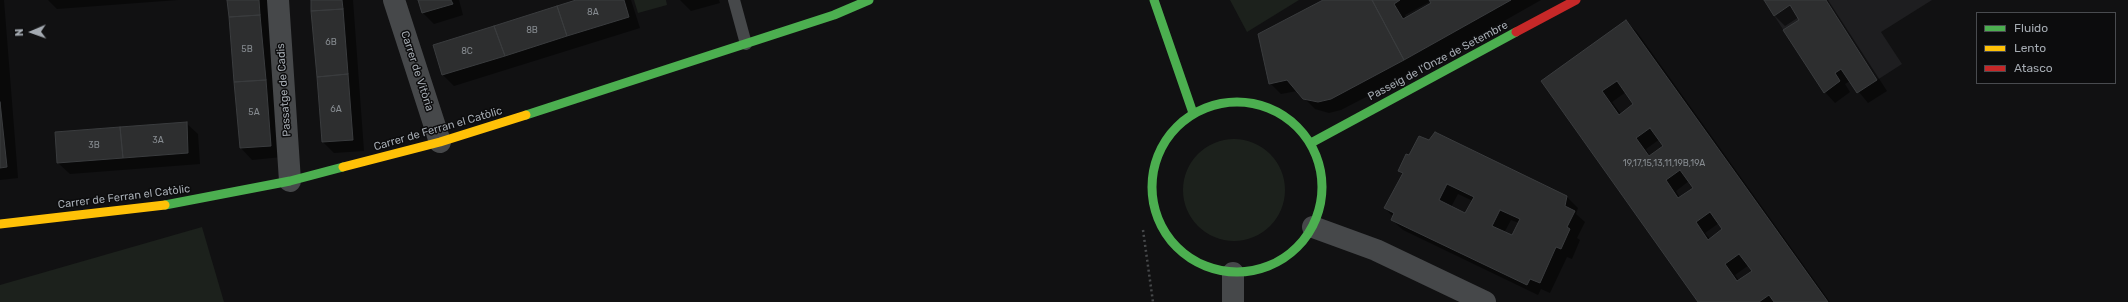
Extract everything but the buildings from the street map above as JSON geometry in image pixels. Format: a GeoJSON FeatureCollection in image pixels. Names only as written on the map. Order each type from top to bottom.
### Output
{"type":"FeatureCollection","features":[{"type":"Feature","properties":{"kind":"street","name":"Passatge de Cadis"},"geometry":{"type":"LineString","coordinates":[[278,0],[290,181]]}},
{"type":"Feature","properties":{"kind":"street","name":"Carrer de Vitòria"},"geometry":{"type":"LineString","coordinates":[[394,0],[440,142]]}},
{"type":"Feature","properties":{"kind":"street","name":"Carrer de Ferran el Catòlic"},"geometry":{"type":"LineString","coordinates":[[0,224],[176,204],[290,181],[440,142],[746,44],[834,14],[869,0]]}},
{"type":"Feature","properties":{"kind":"street"},"geometry":{"type":"LineString","coordinates":[[1154,0],[1193,113]]}},
{"type":"Feature","properties":{"kind":"street","name":"Passeig de l'Onze de Setembre"},"geometry":{"type":"LineString","coordinates":[[1311,143],[1576,0]]}},
{"type":"Feature","properties":{"kind":"street"},"geometry":{"type":"LineString","coordinates":[[1236,100],[1258,103],[1279,112],[1297,125],[1311,143],[1322,170],[1322,200],[1313,227],[1298,247],[1279,262],[1256,270],[1233,273],[1206,267],[1183,253],[1165,233],[1154,207],[1152,180],[1158,154],[1172,130],[1193,113],[1213,104],[1236,100]]}},
{"type":"Feature","properties":{"kind":"street"},"geometry":{"type":"LineString","coordinates":[[1313,227],[1376,250],[1485,302]]}},
{"type":"Feature","properties":{"kind":"street"},"geometry":{"type":"LineString","coordinates":[[1233,273],[1233,302]]}},
{"type":"Feature","properties":{"kind":"lane"},"geometry":{"type":"LineString","coordinates":[[734,0],[746,44]]}},
{"type":"Feature","properties":{"kind":"path"},"geometry":{"type":"LineString","coordinates":[[1143,230],[1153,302]]}},
{"type":"Feature","properties":{"kind":"shaded area"},"geometry":{"type":"Polygon","coordinates":[[[634,0],[666,0],[667,5],[638,13],[634,0]]]}},
{"type":"Feature","properties":{"kind":"shaded area"},"geometry":{"type":"Polygon","coordinates":[[[1230,0],[1299,0],[1247,32],[1230,0]]]}},
{"type":"Feature","properties":{"kind":"shaded area"},"geometry":{"type":"Polygon","coordinates":[[[1764,0],[1932,0],[1881,32],[1902,64],[1857,93],[1841,69],[1835,74],[1840,81],[1824,93],[1764,0]]]}},
{"type":"Feature","properties":{"kind":"shaded area"},"geometry":{"type":"Polygon","coordinates":[[[1234,139],[1253,143],[1270,154],[1281,171],[1285,190],[1281,209],[1270,226],[1253,237],[1234,241],[1215,237],[1198,226],[1187,209],[1183,190],[1187,171],[1198,154],[1215,143],[1234,139]]]}},
{"type":"Feature","properties":{"kind":"shaded area"},"geometry":{"type":"Polygon","coordinates":[[[202,227],[224,302],[0,302],[0,285],[202,227]]]}},
{"type":"Feature","properties":{"kind":"traffic: fast"},"geometry":{"type":"LineString","coordinates":[[526,115],[834,15],[869,0]]}},
{"type":"Feature","properties":{"kind":"traffic: fast"},"geometry":{"type":"LineString","coordinates":[[1154,0],[1193,113]]}},
{"type":"Feature","properties":{"kind":"traffic: fast"},"geometry":{"type":"LineString","coordinates":[[1311,143],[1516,32]]}},
{"type":"Feature","properties":{"kind":"traffic: fast"},"geometry":{"type":"LineString","coordinates":[[1229,102],[1245,102],[1270,108],[1291,121],[1303,133],[1316,154],[1319,162],[1322,187],[1321,204],[1316,220],[1303,241],[1291,253],[1270,266],[1262,269],[1245,272],[1229,272],[1204,266],[1183,253],[1171,241],[1158,220],[1155,212],[1152,195],[1152,179],[1158,154],[1171,133],[1183,121],[1204,108],[1212,105],[1229,102]]}},
{"type":"Feature","properties":{"kind":"traffic: fast"},"geometry":{"type":"LineString","coordinates":[[165,205],[290,181],[343,167]]}},
{"type":"Feature","properties":{"kind":"traffic: slow"},"geometry":{"type":"LineString","coordinates":[[343,167],[440,142],[526,115]]}},
{"type":"Feature","properties":{"kind":"traffic: slow"},"geometry":{"type":"LineString","coordinates":[[0,224],[165,205]]}},
{"type":"Feature","properties":{"kind":"traffic: jam"},"geometry":{"type":"LineString","coordinates":[[1516,32],[1576,0]]}}]}
